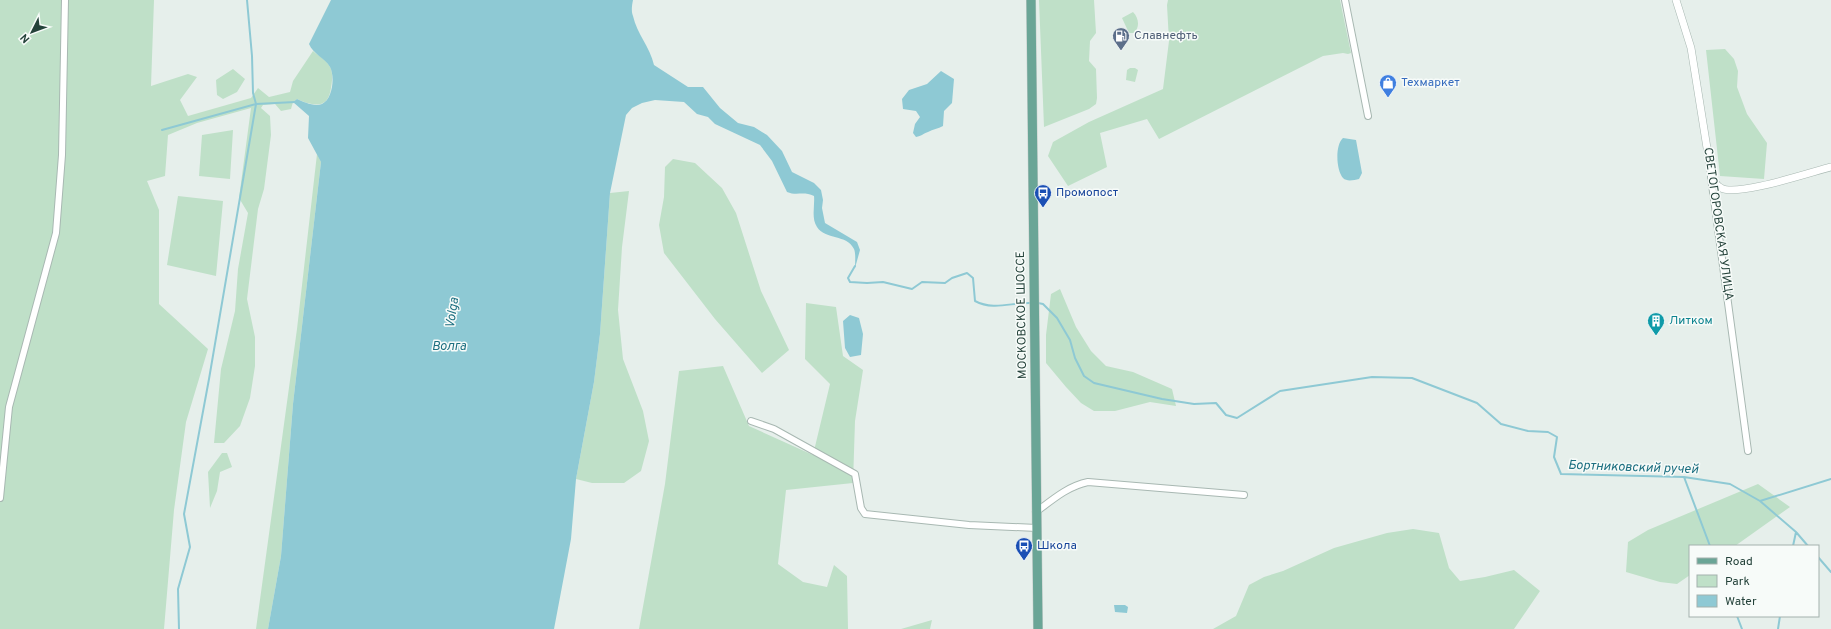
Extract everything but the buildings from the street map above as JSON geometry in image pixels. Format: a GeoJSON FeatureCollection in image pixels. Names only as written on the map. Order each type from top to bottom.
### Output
{"type":"FeatureCollection","features":[{"type":"Feature","properties":{"kind":"main road","name":"МОСКОВСКОЕ ШОССЕ"},"geometry":{"type":"LineString","coordinates":[[1031,0],[1038,629]]}},
{"type":"Feature","properties":{"kind":"street"},"geometry":{"type":"LineString","coordinates":[[0,498],[9,408],[56,233],[62,155],[66,0]]}},
{"type":"Feature","properties":{"kind":"street"},"geometry":{"type":"LineString","coordinates":[[1345,0],[1368,116]]}},
{"type":"Feature","properties":{"kind":"street","name":"СВЕТОГОРОВСКАЯ УЛИЦА"},"geometry":{"type":"LineString","coordinates":[[1676,0],[1691,48],[1711,173],[1748,451]]}},
{"type":"Feature","properties":{"kind":"street"},"geometry":{"type":"LineString","coordinates":[[1711,173],[1721,188],[1729,190],[1770,184],[1831,167]]}},
{"type":"Feature","properties":{"kind":"street"},"geometry":{"type":"LineString","coordinates":[[751,421],[774,429],[855,474],[861,508],[865,514],[969,525],[1036,528]]}},
{"type":"Feature","properties":{"kind":"street"},"geometry":{"type":"LineString","coordinates":[[1036,512],[1071,488],[1088,482],[1244,495]]}},
{"type":"Feature","properties":{"kind":"green space"},"geometry":{"type":"Polygon","coordinates":[[[0,0],[154,0],[151,86],[188,74],[197,77],[180,100],[188,116],[251,98],[258,88],[269,97],[290,92],[293,81],[313,51],[326,61],[332,71],[331,88],[327,100],[323,103],[314,104],[297,99],[293,102],[291,109],[281,111],[275,104],[263,105],[261,108],[270,116],[271,135],[264,189],[258,209],[247,299],[255,337],[255,366],[250,398],[240,426],[224,443],[214,443],[221,369],[235,311],[238,269],[248,213],[239,198],[251,108],[197,123],[168,135],[165,176],[147,181],[159,210],[159,304],[208,349],[186,422],[174,510],[164,629],[0,629],[0,0]]]}},
{"type":"Feature","properties":{"kind":"green space"},"geometry":{"type":"Polygon","coordinates":[[[1039,0],[1094,0],[1096,33],[1090,41],[1089,61],[1096,69],[1096,104],[1089,109],[1044,127],[1039,0]]]}},
{"type":"Feature","properties":{"kind":"green space"},"geometry":{"type":"Polygon","coordinates":[[[1168,0],[1340,0],[1351,53],[1323,56],[1159,139],[1147,119],[1100,133],[1107,167],[1068,186],[1048,156],[1053,142],[1089,122],[1163,89],[1169,41],[1168,0]]]}},
{"type":"Feature","properties":{"kind":"green space"},"geometry":{"type":"Polygon","coordinates":[[[1133,12],[1137,17],[1138,25],[1134,33],[1129,33],[1122,18],[1133,12]]]}},
{"type":"Feature","properties":{"kind":"green space"},"geometry":{"type":"Polygon","coordinates":[[[1725,49],[1734,59],[1738,71],[1737,87],[1747,114],[1767,143],[1764,179],[1720,176],[1706,50],[1725,49]]]}},
{"type":"Feature","properties":{"kind":"green space"},"geometry":{"type":"Polygon","coordinates":[[[1130,68],[1135,68],[1138,70],[1135,82],[1126,80],[1127,70],[1130,68]]]}},
{"type":"Feature","properties":{"kind":"green space"},"geometry":{"type":"Polygon","coordinates":[[[233,69],[245,79],[237,92],[223,99],[217,95],[216,80],[233,69]]]}},
{"type":"Feature","properties":{"kind":"green space"},"geometry":{"type":"Polygon","coordinates":[[[233,130],[230,179],[199,176],[202,135],[233,130]]]}},
{"type":"Feature","properties":{"kind":"green space"},"geometry":{"type":"Polygon","coordinates":[[[317,154],[321,162],[293,404],[281,556],[268,629],[256,629],[297,329],[317,154]]]}},
{"type":"Feature","properties":{"kind":"green space"},"geometry":{"type":"Polygon","coordinates":[[[673,159],[695,163],[722,188],[736,213],[761,291],[789,350],[762,373],[715,319],[664,253],[659,225],[664,197],[665,167],[673,159]]]}},
{"type":"Feature","properties":{"kind":"green space"},"geometry":{"type":"Polygon","coordinates":[[[629,191],[622,247],[618,310],[623,359],[643,411],[649,441],[641,471],[624,483],[592,483],[576,479],[594,382],[600,334],[610,193],[629,191]]]}},
{"type":"Feature","properties":{"kind":"green space"},"geometry":{"type":"Polygon","coordinates":[[[178,196],[223,201],[216,276],[167,265],[178,196]]]}},
{"type":"Feature","properties":{"kind":"green space"},"geometry":{"type":"Polygon","coordinates":[[[1060,289],[1076,327],[1091,351],[1106,366],[1133,372],[1172,389],[1176,406],[1150,402],[1115,411],[1094,411],[1081,403],[1046,363],[1046,335],[1051,294],[1060,289]]]}},
{"type":"Feature","properties":{"kind":"green space"},"geometry":{"type":"Polygon","coordinates":[[[806,303],[836,307],[843,356],[863,370],[855,421],[853,483],[786,490],[778,564],[803,582],[827,587],[834,565],[847,576],[848,629],[639,629],[665,484],[679,371],[723,366],[749,426],[813,455],[830,384],[805,359],[806,303]]]}},
{"type":"Feature","properties":{"kind":"green space"},"geometry":{"type":"Polygon","coordinates":[[[222,453],[227,453],[232,467],[220,472],[217,491],[210,508],[208,472],[222,453]]]}},
{"type":"Feature","properties":{"kind":"green space"},"geometry":{"type":"Polygon","coordinates":[[[1758,484],[1790,507],[1736,545],[1689,545],[1689,576],[1677,584],[1660,582],[1626,572],[1628,542],[1648,530],[1758,484]]]}},
{"type":"Feature","properties":{"kind":"green space"},"geometry":{"type":"Polygon","coordinates":[[[1413,529],[1439,533],[1449,568],[1460,581],[1514,570],[1540,591],[1514,629],[1213,629],[1236,616],[1249,585],[1264,577],[1283,571],[1334,548],[1387,533],[1413,529]]]}},
{"type":"Feature","properties":{"kind":"green space"},"geometry":{"type":"Polygon","coordinates":[[[932,620],[930,629],[901,629],[932,620]]]}},
{"type":"Feature","properties":{"kind":"water","name":"Волга"},"geometry":{"type":"Polygon","coordinates":[[[331,0],[633,0],[632,12],[635,23],[650,52],[654,65],[688,87],[703,87],[720,108],[738,123],[754,127],[767,135],[782,151],[792,172],[814,183],[821,190],[825,223],[857,242],[860,250],[855,268],[855,251],[851,244],[825,234],[817,227],[814,220],[814,196],[787,192],[772,161],[760,145],[715,124],[708,117],[697,114],[684,102],[655,100],[642,103],[632,108],[626,115],[610,193],[600,334],[594,382],[576,479],[571,539],[554,629],[268,629],[281,556],[293,404],[321,162],[308,138],[309,116],[293,102],[297,99],[312,105],[319,105],[326,101],[331,92],[333,81],[332,71],[325,61],[313,51],[309,44],[331,0]]]}},
{"type":"Feature","properties":{"kind":"water"},"geometry":{"type":"Polygon","coordinates":[[[941,71],[954,79],[952,103],[944,111],[943,126],[916,137],[913,133],[915,124],[920,117],[916,111],[903,109],[902,99],[909,90],[927,84],[941,71]]]}},
{"type":"Feature","properties":{"kind":"water"},"geometry":{"type":"Polygon","coordinates":[[[1343,138],[1356,140],[1362,173],[1359,179],[1346,180],[1343,178],[1339,169],[1337,158],[1340,141],[1343,138]]]}},
{"type":"Feature","properties":{"kind":"water"},"geometry":{"type":"Polygon","coordinates":[[[850,315],[859,318],[863,334],[861,355],[850,357],[845,348],[843,321],[850,315]]]}},
{"type":"Feature","properties":{"kind":"water"},"geometry":{"type":"Polygon","coordinates":[[[1114,605],[1125,605],[1128,607],[1127,613],[1115,612],[1114,605]]]}},
{"type":"Feature","properties":{"kind":"waterway"},"geometry":{"type":"LineString","coordinates":[[179,629],[178,589],[190,547],[184,514],[209,379],[256,104],[253,93],[252,56],[247,0]]}},
{"type":"Feature","properties":{"kind":"waterway"},"geometry":{"type":"LineString","coordinates":[[162,130],[256,104],[295,102]]}},
{"type":"Feature","properties":{"kind":"waterway","name":"Бортниковский ручей"},"geometry":{"type":"LineString","coordinates":[[855,266],[848,278],[850,282],[883,282],[912,289],[922,282],[945,283],[952,278],[967,273],[973,278],[975,301],[982,304],[996,306],[1032,303]]}},
{"type":"Feature","properties":{"kind":"waterway","name":"Бортниковский ручей"},"geometry":{"type":"LineString","coordinates":[[1038,303],[1043,304],[1057,318],[1070,340],[1075,358],[1084,376],[1094,383],[1162,399],[1194,404],[1216,403],[1226,415],[1237,418],[1280,391],[1372,377],[1412,378],[1477,403],[1501,424],[1528,431],[1548,432],[1557,437],[1554,457],[1561,474],[1684,477],[1730,484],[1760,501],[1796,532],[1807,545]]}},
{"type":"Feature","properties":{"kind":"waterway"},"geometry":{"type":"LineString","coordinates":[[1684,477],[1710,545]]}},
{"type":"Feature","properties":{"kind":"waterway"},"geometry":{"type":"LineString","coordinates":[[1760,501],[1831,479]]}},
{"type":"Feature","properties":{"kind":"waterway"},"geometry":{"type":"LineString","coordinates":[[1793,545],[1796,532]]}},
{"type":"Feature","properties":{"kind":"waterway","name":"Бортниковский ручей"},"geometry":{"type":"LineString","coordinates":[[1819,558],[1831,572]]}},
{"type":"Feature","properties":{"kind":"waterway"},"geometry":{"type":"LineString","coordinates":[[1737,617],[1742,629]]}},
{"type":"Feature","properties":{"kind":"waterway"},"geometry":{"type":"LineString","coordinates":[[1778,629],[1780,617]]}},
{"type":"Feature","properties":{"kind":"place","name":"Славнефть"},"geometry":{"type":"Point","coordinates":[1121,51]}},
{"type":"Feature","properties":{"kind":"place","name":"Техмаркет"},"geometry":{"type":"Point","coordinates":[1388,98]}},
{"type":"Feature","properties":{"kind":"place","name":"Промопост"},"geometry":{"type":"Point","coordinates":[1043,208]}},
{"type":"Feature","properties":{"kind":"place","name":"Литком"},"geometry":{"type":"Point","coordinates":[1656,336]}},
{"type":"Feature","properties":{"kind":"place","name":"Школа"},"geometry":{"type":"Point","coordinates":[1024,561]}},
{"type":"Feature","properties":{"kind":"water label","name":"Volga"},"geometry":{"type":"Point","coordinates":[453,313]}}]}
